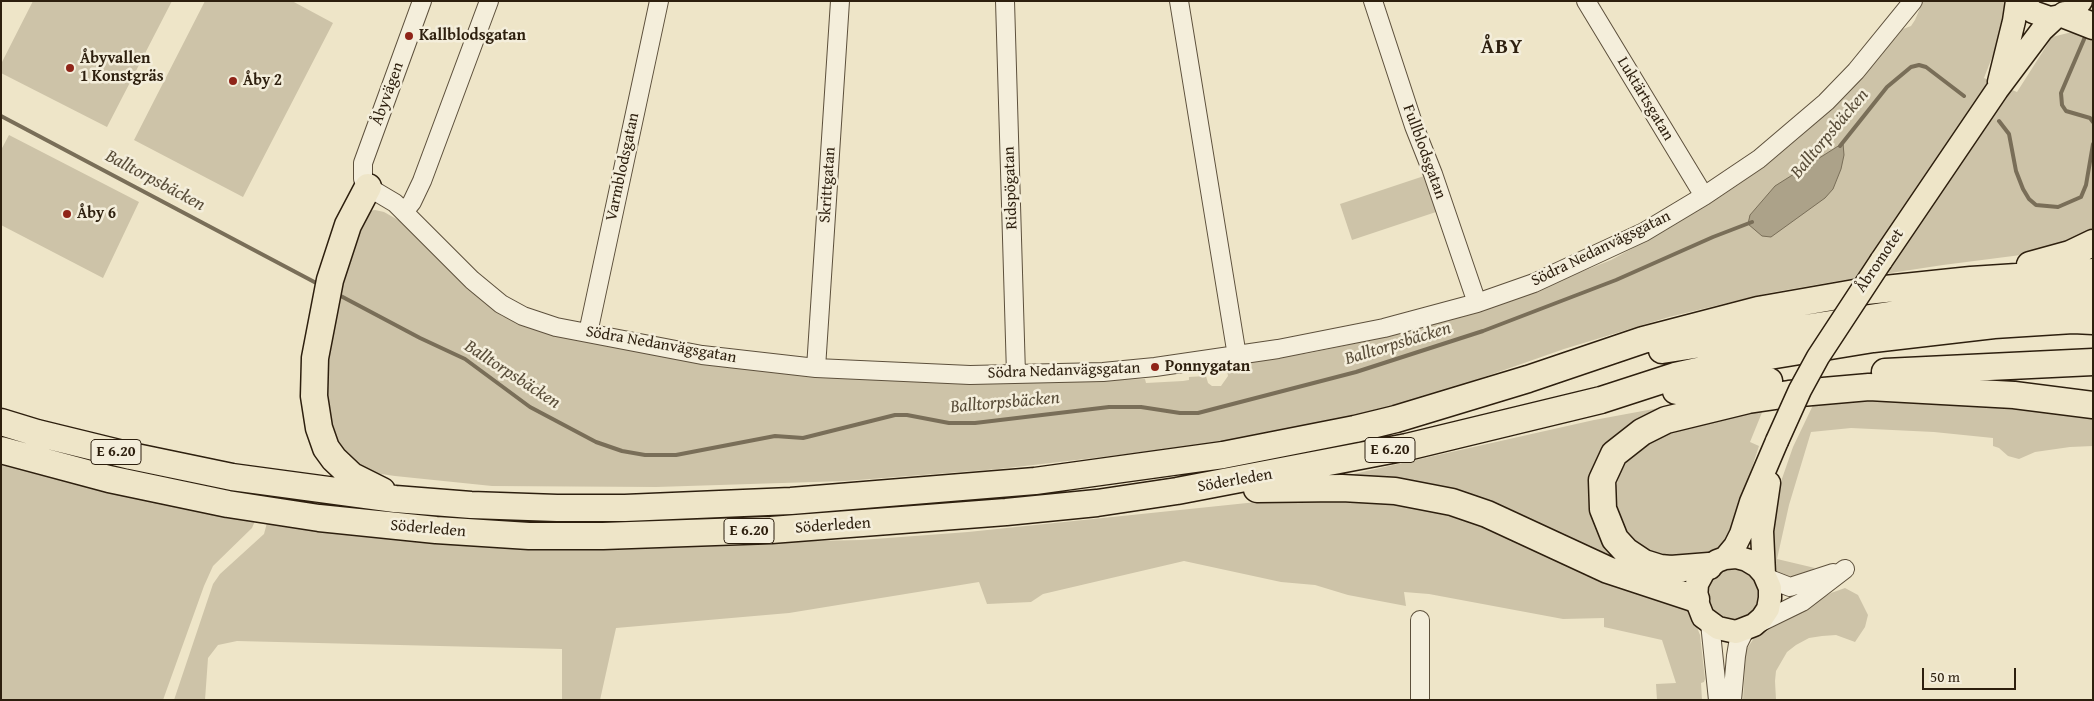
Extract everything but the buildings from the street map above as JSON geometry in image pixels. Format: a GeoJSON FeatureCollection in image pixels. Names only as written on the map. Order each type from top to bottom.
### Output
{"type":"FeatureCollection","features":[{"type":"Feature","properties":{"kind":"highway"},"geometry":{"type":"LineString","coordinates":[[2068,11],[2093,26]]}},
{"type":"Feature","properties":{"kind":"highway"},"geometry":{"type":"LineString","coordinates":[[368,187],[348,225],[328,287],[314,370],[314,408],[322,438],[334,459],[352,476],[396,499]]}},
{"type":"Feature","properties":{"kind":"highway"},"geometry":{"type":"LineString","coordinates":[[1971,280],[2061,257],[2093,243]]}},
{"type":"Feature","properties":{"kind":"highway"},"geometry":{"type":"LineString","coordinates":[[1565,366],[1643,340],[1758,310],[1866,291],[1971,280],[2093,272]]}},
{"type":"Feature","properties":{"kind":"highway"},"geometry":{"type":"LineString","coordinates":[[1565,366],[1928,308],[2093,296]]}},
{"type":"Feature","properties":{"kind":"highway"},"geometry":{"type":"LineString","coordinates":[[1601,400],[1674,376],[1757,358],[1864,340],[1994,325],[2073,320],[2093,321]]}},
{"type":"Feature","properties":{"kind":"highway"},"geometry":{"type":"LineString","coordinates":[[1601,400],[1736,384],[1854,374],[2093,362]]}},
{"type":"Feature","properties":{"kind":"highway","name":"Söderleden"},"geometry":{"type":"LineString","coordinates":[[1,422],[36,433],[232,477],[396,499],[518,507],[625,508],[791,501],[1035,481],[1224,455],[1355,430],[1565,366]]}},
{"type":"Feature","properties":{"kind":"highway"},"geometry":{"type":"LineString","coordinates":[[1869,387],[1907,372]]}},
{"type":"Feature","properties":{"kind":"highway"},"geometry":{"type":"LineString","coordinates":[[1717,562],[1671,569],[1644,563],[1626,551],[1615,539],[1603,509],[1601,496],[1602,480],[1614,454],[1642,432],[1666,420],[1748,400],[1789,394],[1869,387],[2014,395],[2093,405]]}},
{"type":"Feature","properties":{"kind":"highway","name":"Söderleden"},"geometry":{"type":"LineString","coordinates":[[1,450],[109,479],[237,505],[319,518],[436,530],[529,536],[667,535],[781,530],[1052,507],[1178,491],[1407,447],[1601,400]]}},
{"type":"Feature","properties":{"kind":"highway"},"geometry":{"type":"LineString","coordinates":[[1178,491],[1342,488],[1395,491],[1452,502],[1487,514],[1608,570],[1696,599]]}},
{"type":"Feature","properties":{"kind":"main road","name":"Åbromotet"},"geometry":{"type":"LineString","coordinates":[[1997,90],[2017,1]]}},
{"type":"Feature","properties":{"kind":"main road"},"geometry":{"type":"LineString","coordinates":[[2022,1],[2038,15],[2068,11]]}},
{"type":"Feature","properties":{"kind":"main road","name":"Åbromotet"},"geometry":{"type":"LineString","coordinates":[[1696,599],[1700,577],[1717,562],[1730,554],[1741,534],[1751,502],[1777,440],[1800,390],[1818,357],[1997,90],[2042,30],[2068,11]]}},
{"type":"Feature","properties":{"kind":"main road","name":"Åbromotet"},"geometry":{"type":"LineString","coordinates":[[1750,627],[1762,618],[1768,608],[1770,598],[1770,588],[1765,576],[1762,530],[1777,440]]}},
{"type":"Feature","properties":{"kind":"main road"},"geometry":{"type":"LineString","coordinates":[[1717,562],[1736,557],[1747,560],[1757,566],[1765,576]]}},
{"type":"Feature","properties":{"kind":"main road"},"geometry":{"type":"LineString","coordinates":[[1696,599],[1698,608],[1710,623],[1727,631],[1750,627]]}},
{"type":"Feature","properties":{"kind":"street","name":"Åbyvägen"},"geometry":{"type":"LineString","coordinates":[[368,187],[363,179],[363,163],[422,1]]}},
{"type":"Feature","properties":{"kind":"street"},"geometry":{"type":"LineString","coordinates":[[404,212],[412,202],[422,180],[489,1]]}},
{"type":"Feature","properties":{"kind":"street","name":"Varmblodsgatan"},"geometry":{"type":"LineString","coordinates":[[588,333],[659,1]]}},
{"type":"Feature","properties":{"kind":"street","name":"Skrittgatan"},"geometry":{"type":"LineString","coordinates":[[816,368],[840,1]]}},
{"type":"Feature","properties":{"kind":"street","name":"Ridspögatan"},"geometry":{"type":"LineString","coordinates":[[1005,1],[1016,374]]}},
{"type":"Feature","properties":{"kind":"street"},"geometry":{"type":"LineString","coordinates":[[1179,1],[1236,356]]}},
{"type":"Feature","properties":{"kind":"street","name":"Fullblodsgatan"},"geometry":{"type":"LineString","coordinates":[[1373,1],[1414,126],[1432,171],[1477,303]]}},
{"type":"Feature","properties":{"kind":"street","name":"Luktärtsgatan"},"geometry":{"type":"LineString","coordinates":[[1586,1],[1704,196]]}},
{"type":"Feature","properties":{"kind":"street","name":"Södra Nedanvägsgatan"},"geometry":{"type":"LineString","coordinates":[[368,187],[395,203],[472,280],[500,304],[523,316],[556,327],[702,355],[816,368],[912,374],[1103,372],[1199,362],[1375,330],[1477,303],[1566,270],[1644,232],[1704,196],[1759,159],[1826,102],[1856,71],[1908,3]]}},
{"type":"Feature","properties":{"kind":"street"},"geometry":{"type":"LineString","coordinates":[[1732,700],[1738,644],[1750,627],[1802,602],[1845,569],[1790,587],[1765,576]]}},
{"type":"Feature","properties":{"kind":"street"},"geometry":{"type":"LineString","coordinates":[[1420,620],[1420,700]]}},
{"type":"Feature","properties":{"kind":"street"},"geometry":{"type":"LineString","coordinates":[[1710,623],[1718,700]]}},
{"type":"Feature","properties":{"kind":"shaded area","name":"Åbyvallen 1 Konstgräs"},"geometry":{"type":"Polygon","coordinates":[[[33,1],[172,1],[107,127],[1,73],[1,64],[33,1]]]}},
{"type":"Feature","properties":{"kind":"shaded area","name":"Åby 2"},"geometry":{"type":"Polygon","coordinates":[[[205,1],[292,1],[333,23],[243,197],[134,140],[205,1]]]}},
{"type":"Feature","properties":{"kind":"shaded area"},"geometry":{"type":"Polygon","coordinates":[[[1923,1],[2005,1],[2003,29],[1984,78],[2017,92],[2052,37],[2080,30],[2093,38],[2093,234],[2052,251],[1838,281],[1769,293],[1669,317],[1564,349],[1450,389],[1375,412],[1205,445],[999,469],[845,481],[656,487],[492,486],[374,473],[358,466],[336,444],[323,410],[330,306],[367,211],[375,210],[384,212],[400,221],[453,274],[502,316],[566,337],[729,367],[875,380],[1002,383],[1145,379],[1146,383],[1183,381],[1189,380],[1189,377],[1206,376],[1208,383],[1212,386],[1221,386],[1228,376],[1227,370],[1230,365],[1310,353],[1371,340],[1498,305],[1611,260],[1666,230],[1766,166],[1799,138],[1835,105],[1903,29],[1911,26],[1923,1]]]}},
{"type":"Feature","properties":{"kind":"shaded area","name":"Åby 6"},"geometry":{"type":"Polygon","coordinates":[[[9,135],[139,202],[103,278],[1,225],[1,150],[9,135]]]}},
{"type":"Feature","properties":{"kind":"shaded area"},"geometry":{"type":"Polygon","coordinates":[[[1843,143],[1844,155],[1841,169],[1833,189],[1825,198],[1771,237],[1762,236],[1748,224],[1750,215],[1775,186],[1843,143]]]}},
{"type":"Feature","properties":{"kind":"shaded area"},"geometry":{"type":"Polygon","coordinates":[[[1424,176],[1436,212],[1352,240],[1340,204],[1424,176]]]}},
{"type":"Feature","properties":{"kind":"shaded area"},"geometry":{"type":"Polygon","coordinates":[[[1939,400],[2093,414],[2093,446],[2035,452],[2019,459],[2008,456],[1999,448],[1993,446],[1993,438],[1934,432],[1851,428],[1811,432],[1789,505],[1777,559],[1815,568],[1799,576],[1779,574],[1774,569],[1769,553],[1777,493],[1793,447],[1815,401],[1939,400]]]}},
{"type":"Feature","properties":{"kind":"shaded area"},"geometry":{"type":"Polygon","coordinates":[[[1686,403],[1640,419],[1619,433],[1607,445],[1591,482],[1589,501],[1591,511],[1595,526],[1604,545],[1635,571],[1340,477],[1594,420],[1686,403]]]}},
{"type":"Feature","properties":{"kind":"shaded area"},"geometry":{"type":"Polygon","coordinates":[[[1763,410],[1750,442],[1759,446],[1731,532],[1724,542],[1713,553],[1680,562],[1636,550],[1614,509],[1615,489],[1629,457],[1641,446],[1673,430],[1763,410]]]}},
{"type":"Feature","properties":{"kind":"shaded area"},"geometry":{"type":"Polygon","coordinates":[[[1,463],[255,521],[252,528],[213,566],[163,700],[1,700],[1,463]]]}},
{"type":"Feature","properties":{"kind":"shaded area"},"geometry":{"type":"Polygon","coordinates":[[[1305,497],[1434,506],[1686,608],[1693,617],[1700,635],[1705,679],[1701,683],[1702,700],[1657,700],[1656,684],[1676,683],[1662,640],[1604,627],[1604,618],[1563,619],[1429,594],[1404,592],[1406,606],[1348,595],[1315,585],[1281,582],[1184,561],[1043,594],[1031,602],[987,604],[979,582],[789,613],[616,628],[600,700],[562,700],[562,649],[237,641],[218,645],[208,658],[205,700],[174,700],[213,584],[220,574],[264,534],[268,519],[767,542],[861,540],[968,532],[1305,497]]]}},
{"type":"Feature","properties":{"kind":"shaded area"},"geometry":{"type":"Polygon","coordinates":[[[1733,568],[1743,570],[1751,576],[1757,584],[1759,594],[1757,604],[1751,612],[1743,618],[1733,620],[1723,618],[1715,612],[1709,604],[1707,594],[1709,584],[1715,576],[1723,570],[1733,568]]]}},
{"type":"Feature","properties":{"kind":"shaded area"},"geometry":{"type":"Polygon","coordinates":[[[1845,588],[1858,595],[1868,615],[1865,627],[1855,642],[1836,635],[1809,638],[1787,652],[1776,671],[1776,700],[1743,700],[1746,650],[1756,635],[1831,593],[1845,588]]]}},
{"type":"Feature","properties":{"kind":"waterway","name":"Balltorpsbäcken"},"geometry":{"type":"LineString","coordinates":[[2085,37],[2061,93],[2062,105],[2066,111],[2090,118],[2093,122]]}},
{"type":"Feature","properties":{"kind":"waterway","name":"Balltorpsbäcken"},"geometry":{"type":"LineString","coordinates":[[1840,146],[1887,87],[1911,67],[1919,65],[1926,67],[1964,96]]}},
{"type":"Feature","properties":{"kind":"waterway","name":"Balltorpsbäcken"},"geometry":{"type":"LineString","coordinates":[[1,116],[320,285]]}},
{"type":"Feature","properties":{"kind":"waterway","name":"Balltorpsbäcken"},"geometry":{"type":"LineString","coordinates":[[1999,121],[2009,134],[2016,171],[2023,189],[2029,199],[2036,205],[2058,207],[2081,197],[2086,185],[2093,144]]}},
{"type":"Feature","properties":{"kind":"waterway","name":"Balltorpsbäcken"},"geometry":{"type":"LineString","coordinates":[[337,294],[420,338],[465,359],[530,407],[596,442],[622,451],[645,455],[676,455],[775,436],[803,438],[895,415],[907,415],[949,423],[975,423],[1109,407],[1141,407],[1180,413],[1198,413],[1356,372],[1483,331],[1616,280],[1713,237],[1752,222]]}},
{"type":"Feature","properties":{"kind":"place","name":"Kallblodsgatan"},"geometry":{"type":"Point","coordinates":[409,36]}},
{"type":"Feature","properties":{"kind":"place","name":"Åbyvallen 1 Konstgräs"},"geometry":{"type":"Point","coordinates":[70,68]}},
{"type":"Feature","properties":{"kind":"place","name":"Åby 2"},"geometry":{"type":"Point","coordinates":[233,81]}},
{"type":"Feature","properties":{"kind":"place","name":"Åby 6"},"geometry":{"type":"Point","coordinates":[67,214]}},
{"type":"Feature","properties":{"kind":"place","name":"Ponnygatan"},"geometry":{"type":"Point","coordinates":[1155,367]}},
{"type":"Feature","properties":{"kind":"district","name":"ÅBY"},"geometry":{"type":"Point","coordinates":[1502,48]}}]}
